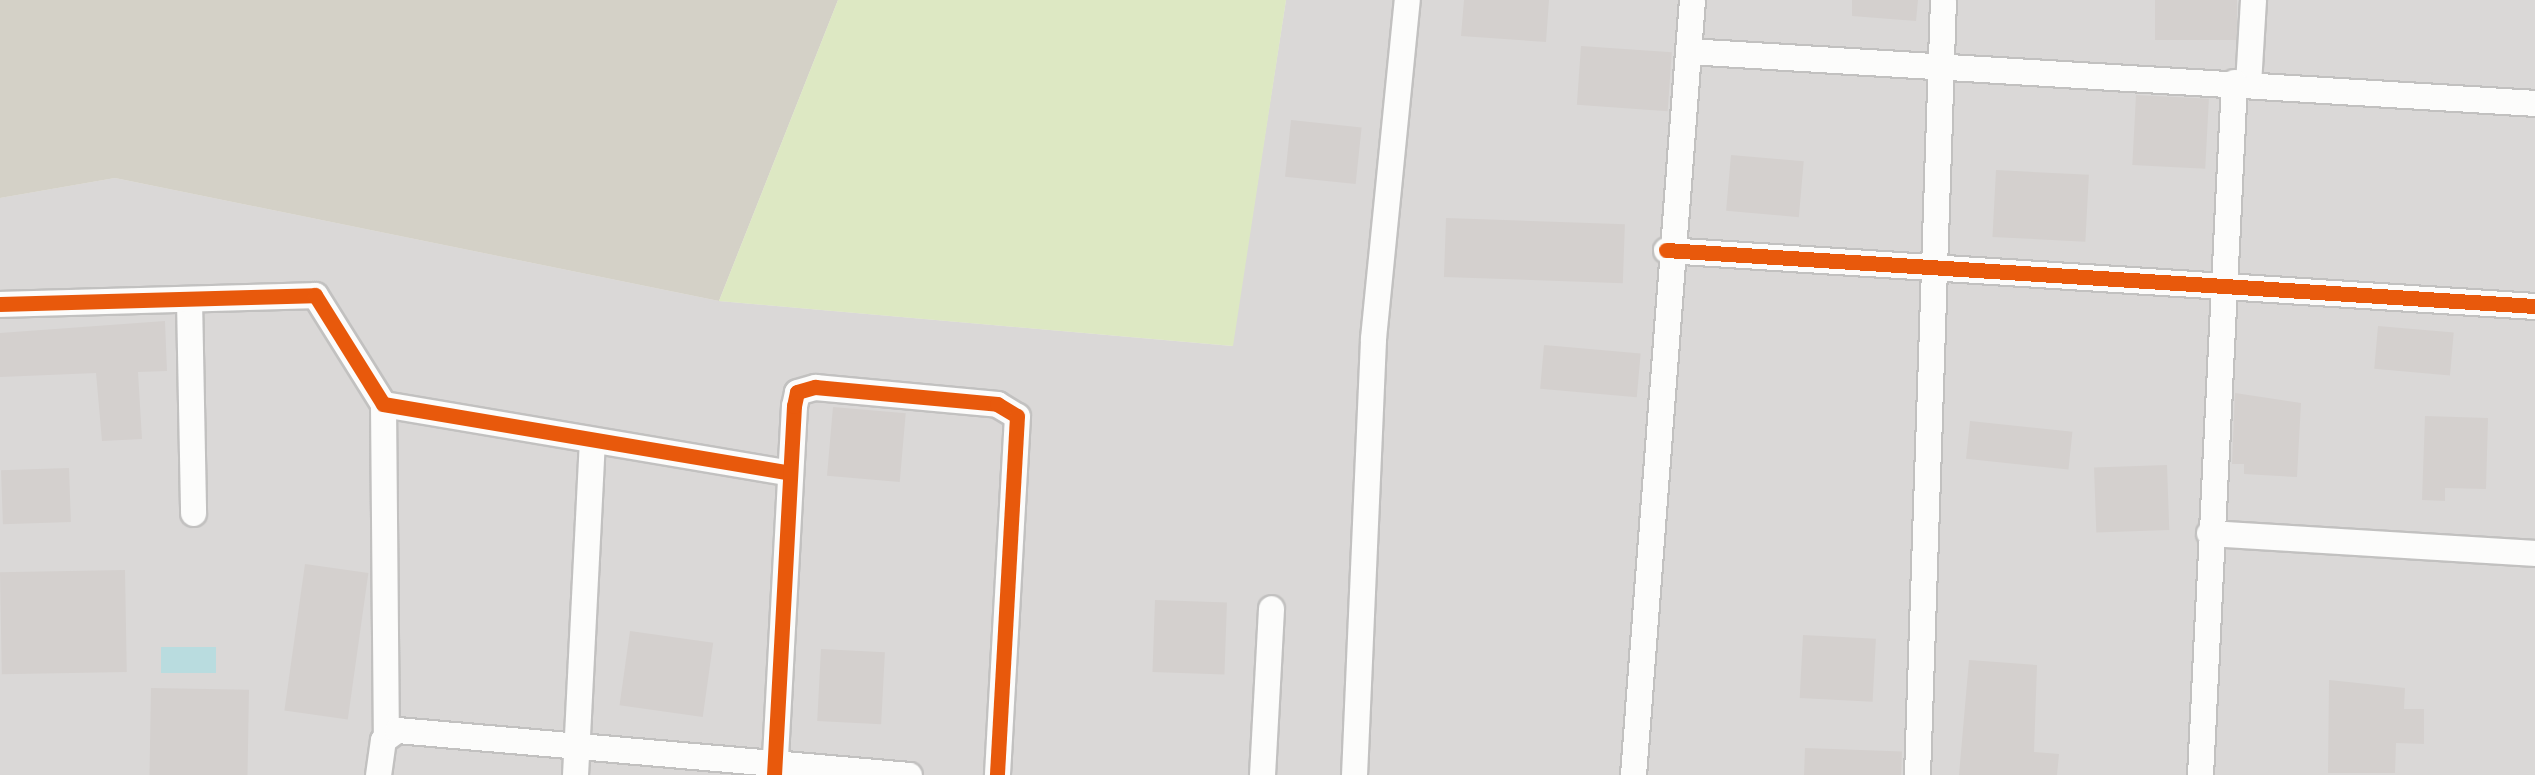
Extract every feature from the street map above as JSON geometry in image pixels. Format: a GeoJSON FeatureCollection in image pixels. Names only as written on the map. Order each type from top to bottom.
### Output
{"type":"FeatureCollection","features":[{"type":"Feature","properties":{"kind":"street"},"geometry":{"type":"LineString","coordinates":[[1354,775],[1373,338],[1408,0]]}},
{"type":"Feature","properties":{"kind":"street"},"geometry":{"type":"LineString","coordinates":[[1634,775],[1666,250],[1692,0]]}},
{"type":"Feature","properties":{"kind":"street"},"geometry":{"type":"LineString","coordinates":[[1918,775],[1938,273],[1937,67],[1944,0]]}},
{"type":"Feature","properties":{"kind":"street"},"geometry":{"type":"LineString","coordinates":[[2200,775],[2222,290],[2241,83],[2253,0]]}},
{"type":"Feature","properties":{"kind":"street"},"geometry":{"type":"LineString","coordinates":[[1688,51],[2535,103]]}},
{"type":"Feature","properties":{"kind":"street"},"geometry":{"type":"LineString","coordinates":[[1666,250],[1938,273],[2535,306]]}},
{"type":"Feature","properties":{"kind":"street"},"geometry":{"type":"LineString","coordinates":[[0,304],[314,294],[383,404],[386,735],[378,775]]}},
{"type":"Feature","properties":{"kind":"street"},"geometry":{"type":"LineString","coordinates":[[188,300],[193,513]]}},
{"type":"Feature","properties":{"kind":"street"},"geometry":{"type":"LineString","coordinates":[[775,770],[788,473],[795,400],[804,388],[997,404],[1016,416],[997,775]]}},
{"type":"Feature","properties":{"kind":"street"},"geometry":{"type":"LineString","coordinates":[[383,404],[592,443],[788,473]]}},
{"type":"Feature","properties":{"kind":"street"},"geometry":{"type":"LineString","coordinates":[[576,763],[592,443]]}},
{"type":"Feature","properties":{"kind":"street"},"geometry":{"type":"LineString","coordinates":[[2209,533],[2535,553]]}},
{"type":"Feature","properties":{"kind":"street"},"geometry":{"type":"LineString","coordinates":[[1262,775],[1271,608]]}},
{"type":"Feature","properties":{"kind":"street"},"geometry":{"type":"LineString","coordinates":[[386,735],[576,763],[909,775]]}},
{"type":"Feature","properties":{"kind":"shaded area"},"geometry":{"type":"Polygon","coordinates":[[[0,0],[838,0],[719,301],[115,178],[0,198],[0,0]]]}},
{"type":"Feature","properties":{"kind":"shaded area"},"geometry":{"type":"Polygon","coordinates":[[[1286,0],[2535,0],[2535,775],[0,775],[0,198],[115,178],[719,301],[1232,346],[1286,0]]]}},
{"type":"Feature","properties":{"kind":"green space"},"geometry":{"type":"Polygon","coordinates":[[[838,0],[1286,0],[1233,346],[719,301],[838,0]]]}},
{"type":"Feature","properties":{"kind":"water"},"geometry":{"type":"Polygon","coordinates":[[[161,647],[216,647],[216,673],[161,673],[161,647]]]}},
{"type":"Feature","properties":{"kind":"building"},"geometry":{"type":"Polygon","coordinates":[[[1464,0],[1549,0],[1546,42],[1461,36],[1464,0]]]}},
{"type":"Feature","properties":{"kind":"building"},"geometry":{"type":"Polygon","coordinates":[[[1852,0],[1918,0],[1916,21],[1852,16],[1852,0]]]}},
{"type":"Feature","properties":{"kind":"building"},"geometry":{"type":"Polygon","coordinates":[[[2155,0],[2237,0],[2237,40],[2155,40],[2155,0]]]}},
{"type":"Feature","properties":{"kind":"building"},"geometry":{"type":"Polygon","coordinates":[[[1581,46],[1672,52],[1668,111],[1577,105],[1581,46]]]}},
{"type":"Feature","properties":{"kind":"building"},"geometry":{"type":"Polygon","coordinates":[[[2136,95],[2209,99],[2205,169],[2132,165],[2136,95]]]}},
{"type":"Feature","properties":{"kind":"building"},"geometry":{"type":"Polygon","coordinates":[[[1291,120],[1362,127],[1356,184],[1285,177],[1291,120]]]}},
{"type":"Feature","properties":{"kind":"building"},"geometry":{"type":"Polygon","coordinates":[[[1731,155],[1804,161],[1799,217],[1726,211],[1731,155]]]}},
{"type":"Feature","properties":{"kind":"building"},"geometry":{"type":"Polygon","coordinates":[[[1996,170],[2089,175],[2085,242],[1992,237],[1996,170]]]}},
{"type":"Feature","properties":{"kind":"building"},"geometry":{"type":"Polygon","coordinates":[[[1446,218],[1625,224],[1623,283],[1444,277],[1446,218]]]}},
{"type":"Feature","properties":{"kind":"building"},"geometry":{"type":"Polygon","coordinates":[[[165,321],[167,371],[138,372],[142,439],[102,441],[96,373],[0,377],[0,333],[165,321]]]}},
{"type":"Feature","properties":{"kind":"building"},"geometry":{"type":"Polygon","coordinates":[[[2378,326],[2454,333],[2450,375],[2374,369],[2378,326]]]}},
{"type":"Feature","properties":{"kind":"building"},"geometry":{"type":"Polygon","coordinates":[[[1544,345],[1641,353],[1637,397],[1540,389],[1544,345]]]}},
{"type":"Feature","properties":{"kind":"building"},"geometry":{"type":"Polygon","coordinates":[[[2235,393],[2301,403],[2297,477],[2244,474],[2244,464],[2232,464],[2235,393]]]}},
{"type":"Feature","properties":{"kind":"building"},"geometry":{"type":"Polygon","coordinates":[[[833,407],[906,413],[900,482],[827,476],[833,407]]]}},
{"type":"Feature","properties":{"kind":"building"},"geometry":{"type":"Polygon","coordinates":[[[2425,416],[2488,418],[2486,489],[2445,488],[2445,501],[2422,500],[2425,416]]]}},
{"type":"Feature","properties":{"kind":"building"},"geometry":{"type":"Polygon","coordinates":[[[1970,421],[2072,432],[2068,470],[1966,459],[1970,421]]]}},
{"type":"Feature","properties":{"kind":"building"},"geometry":{"type":"Polygon","coordinates":[[[2167,465],[2169,530],[2096,533],[2094,468],[2167,465]]]}},
{"type":"Feature","properties":{"kind":"building"},"geometry":{"type":"Polygon","coordinates":[[[69,468],[71,522],[3,524],[1,470],[69,468]]]}},
{"type":"Feature","properties":{"kind":"building"},"geometry":{"type":"Polygon","coordinates":[[[305,564],[368,573],[348,719],[284,711],[305,564]]]}},
{"type":"Feature","properties":{"kind":"building"},"geometry":{"type":"Polygon","coordinates":[[[125,570],[127,672],[2,674],[0,572],[125,570]]]}},
{"type":"Feature","properties":{"kind":"building"},"geometry":{"type":"Polygon","coordinates":[[[1155,600],[1227,603],[1224,674],[1152,672],[1155,600]]]}},
{"type":"Feature","properties":{"kind":"building"},"geometry":{"type":"Polygon","coordinates":[[[630,631],[713,643],[703,717],[620,705],[630,631]]]}},
{"type":"Feature","properties":{"kind":"building"},"geometry":{"type":"Polygon","coordinates":[[[1803,635],[1876,639],[1873,702],[1800,698],[1803,635]]]}},
{"type":"Feature","properties":{"kind":"building"},"geometry":{"type":"Polygon","coordinates":[[[821,649],[885,652],[881,724],[817,721],[821,649]]]}},
{"type":"Feature","properties":{"kind":"building"},"geometry":{"type":"Polygon","coordinates":[[[1969,660],[2037,665],[2034,752],[2059,754],[2057,775],[1959,775],[1969,660]]]}},
{"type":"Feature","properties":{"kind":"building"},"geometry":{"type":"Polygon","coordinates":[[[2329,680],[2405,688],[2404,709],[2424,709],[2424,744],[2396,743],[2395,773],[2328,773],[2329,680]]]}},
{"type":"Feature","properties":{"kind":"building"},"geometry":{"type":"Polygon","coordinates":[[[151,688],[249,690],[247,775],[149,775],[151,688]]]}},
{"type":"Feature","properties":{"kind":"building"},"geometry":{"type":"Polygon","coordinates":[[[1805,748],[1902,751],[1901,775],[1804,775],[1805,748]]]}},
{"type":"Feature","properties":{"kind":"cycle path"},"geometry":{"type":"LineString","coordinates":[[1666,250],[2535,306]]}},
{"type":"Feature","properties":{"kind":"cycle path"},"geometry":{"type":"LineString","coordinates":[[0,304],[315,295],[383,404],[789,473]]}},
{"type":"Feature","properties":{"kind":"cycle path"},"geometry":{"type":"LineString","coordinates":[[774,775],[794,406],[797,392],[815,387],[997,404],[1017,416],[997,775]]}}]}
